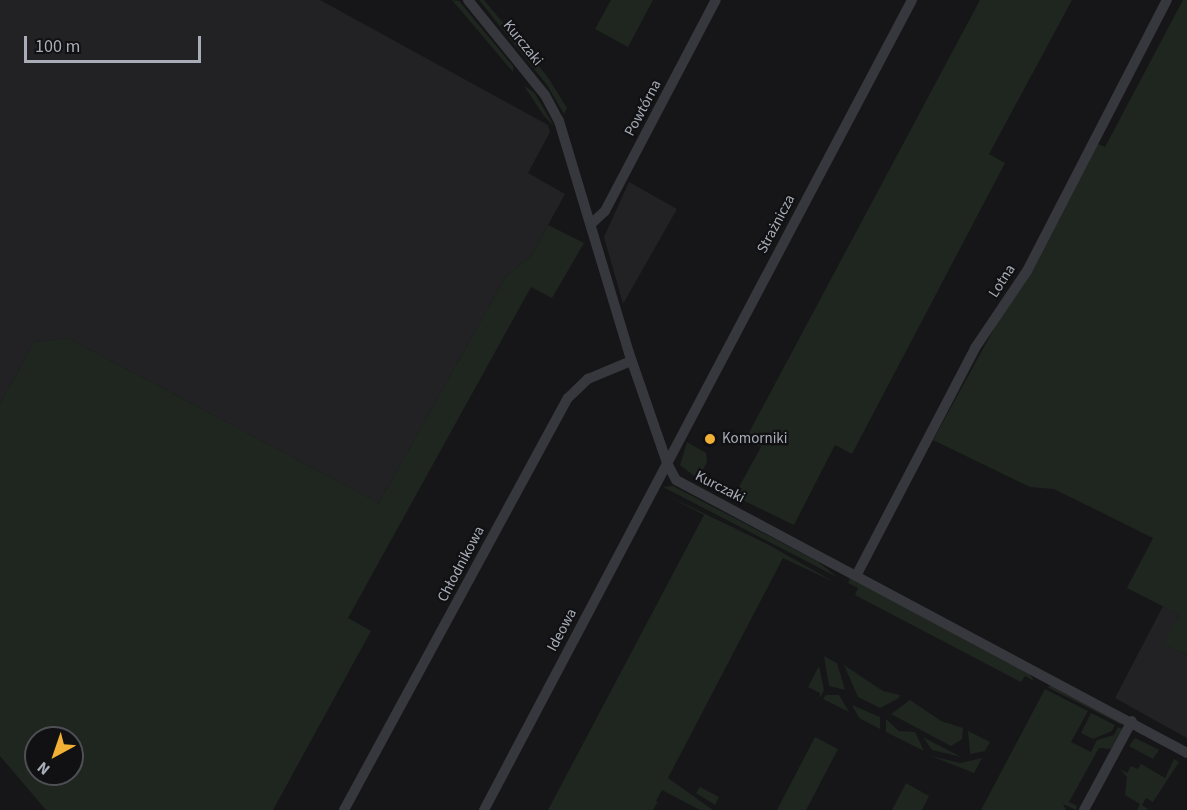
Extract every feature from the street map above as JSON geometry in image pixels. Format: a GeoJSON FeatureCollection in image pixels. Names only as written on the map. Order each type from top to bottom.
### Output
{"type":"FeatureCollection","features":[{"type":"Feature","properties":{"kind":"street","name":"Kurczaki"},"geometry":{"type":"LineString","coordinates":[[468,0],[554,109],[631,361],[667,463],[684,486],[1132,721],[1187,753]]}},
{"type":"Feature","properties":{"kind":"street","name":"Powtórna"},"geometry":{"type":"LineString","coordinates":[[591,224],[602,217],[716,0]]}},
{"type":"Feature","properties":{"kind":"street","name":"Strażnicza"},"geometry":{"type":"LineString","coordinates":[[667,463],[912,0]]}},
{"type":"Feature","properties":{"kind":"street","name":"Lotna"},"geometry":{"type":"LineString","coordinates":[[856,576],[970,357],[1026,271],[1167,0]]}},
{"type":"Feature","properties":{"kind":"street","name":"Chłodnikowa"},"geometry":{"type":"LineString","coordinates":[[344,810],[568,398],[588,379],[631,361]]}},
{"type":"Feature","properties":{"kind":"street","name":"Ideowa"},"geometry":{"type":"LineString","coordinates":[[484,810],[667,463]]}},
{"type":"Feature","properties":{"kind":"street"},"geometry":{"type":"LineString","coordinates":[[1084,810],[1132,721]]}},
{"type":"Feature","properties":{"kind":"shaded area"},"geometry":{"type":"Polygon","coordinates":[[[0,0],[320,0],[548,125],[550,132],[528,173],[565,194],[531,256],[506,276],[379,503],[68,338],[34,342],[0,404],[0,0]]]}},
{"type":"Feature","properties":{"kind":"shaded area"},"geometry":{"type":"Polygon","coordinates":[[[452,0],[459,1],[513,66],[513,72],[452,0]]]}},
{"type":"Feature","properties":{"kind":"shaded area"},"geometry":{"type":"Polygon","coordinates":[[[479,0],[484,0],[547,76],[567,108],[564,114],[547,85],[479,0]]]}},
{"type":"Feature","properties":{"kind":"shaded area"},"geometry":{"type":"Polygon","coordinates":[[[611,0],[653,0],[628,47],[595,29],[611,0]]]}},
{"type":"Feature","properties":{"kind":"shaded area"},"geometry":{"type":"Polygon","coordinates":[[[980,0],[1072,0],[989,154],[1005,163],[852,454],[835,445],[794,525],[734,496],[761,447],[745,440],[980,0]]]}},
{"type":"Feature","properties":{"kind":"shaded area"},"geometry":{"type":"Polygon","coordinates":[[[1183,0],[1187,0],[1187,655],[1163,644],[1180,615],[1127,588],[1153,538],[1054,489],[1030,487],[933,440],[1096,143],[1105,147],[1183,0]]]}},
{"type":"Feature","properties":{"kind":"shaded area"},"geometry":{"type":"Polygon","coordinates":[[[524,86],[534,92],[554,126],[544,116],[524,86]]]}},
{"type":"Feature","properties":{"kind":"shaded area"},"geometry":{"type":"Polygon","coordinates":[[[629,182],[677,209],[623,304],[604,237],[629,182]]]}},
{"type":"Feature","properties":{"kind":"shaded area"},"geometry":{"type":"Polygon","coordinates":[[[548,225],[584,243],[552,298],[531,287],[348,618],[371,631],[273,810],[46,810],[26,786],[84,786],[84,726],[24,726],[24,784],[0,756],[0,404],[34,342],[68,338],[379,503],[506,276],[531,256],[548,225]]]}},
{"type":"Feature","properties":{"kind":"shaded area"},"geometry":{"type":"Polygon","coordinates":[[[687,442],[706,453],[707,462],[698,479],[680,465],[687,442]]]}},
{"type":"Feature","properties":{"kind":"shaded area"},"geometry":{"type":"Polygon","coordinates":[[[673,486],[817,561],[837,577],[663,487],[673,486]]]}},
{"type":"Feature","properties":{"kind":"shaded area"},"geometry":{"type":"Polygon","coordinates":[[[662,493],[769,545],[836,583],[783,558],[668,778],[713,810],[700,810],[662,790],[656,801],[661,805],[657,803],[653,810],[548,810],[704,515],[662,493]]]}},
{"type":"Feature","properties":{"kind":"shaded area"},"geometry":{"type":"Polygon","coordinates":[[[850,578],[1029,673],[1034,681],[1025,676],[1021,682],[855,595],[858,588],[848,583],[850,578]]]}},
{"type":"Feature","properties":{"kind":"shaded area"},"geometry":{"type":"Polygon","coordinates":[[[1163,606],[1180,615],[1164,644],[1187,655],[1187,738],[1115,698],[1163,606]]]}},
{"type":"Feature","properties":{"kind":"shaded area"},"geometry":{"type":"Polygon","coordinates":[[[824,656],[837,663],[845,690],[829,686],[824,656]]]}},
{"type":"Feature","properties":{"kind":"shaded area"},"geometry":{"type":"Polygon","coordinates":[[[844,665],[883,691],[900,695],[899,698],[880,708],[858,697],[844,665]]]}},
{"type":"Feature","properties":{"kind":"shaded area"},"geometry":{"type":"Polygon","coordinates":[[[819,666],[824,690],[820,698],[820,693],[808,687],[819,666]]]}},
{"type":"Feature","properties":{"kind":"shaded area"},"geometry":{"type":"Polygon","coordinates":[[[1054,685],[1120,722],[1122,725],[1047,687],[1054,685]]]}},
{"type":"Feature","properties":{"kind":"shaded area"},"geometry":{"type":"Polygon","coordinates":[[[1045,689],[1088,711],[1071,742],[1091,752],[1097,740],[1114,735],[1118,727],[1122,729],[1111,749],[1099,748],[1069,802],[1077,806],[1076,810],[1063,804],[1066,810],[981,810],[1045,689]]]}},
{"type":"Feature","properties":{"kind":"shaded area"},"geometry":{"type":"Polygon","coordinates":[[[826,695],[839,695],[849,712],[823,699],[826,695]]]}},
{"type":"Feature","properties":{"kind":"shaded area"},"geometry":{"type":"Polygon","coordinates":[[[910,700],[941,721],[963,728],[962,739],[951,746],[891,714],[910,700]]]}},
{"type":"Feature","properties":{"kind":"shaded area"},"geometry":{"type":"Polygon","coordinates":[[[852,705],[880,717],[880,729],[859,718],[852,705]]]}},
{"type":"Feature","properties":{"kind":"shaded area"},"geometry":{"type":"Polygon","coordinates":[[[1091,713],[1115,725],[1112,731],[1093,739],[1081,733],[1091,713]]]}},
{"type":"Feature","properties":{"kind":"shaded area"},"geometry":{"type":"Polygon","coordinates":[[[886,719],[899,731],[915,732],[924,751],[886,732],[886,719]]]}},
{"type":"Feature","properties":{"kind":"shaded area"},"geometry":{"type":"Polygon","coordinates":[[[968,731],[990,742],[985,751],[970,754],[968,731]]]}},
{"type":"Feature","properties":{"kind":"shaded area"},"geometry":{"type":"Polygon","coordinates":[[[815,737],[838,749],[812,799],[806,810],[777,810],[815,737]]]}},
{"type":"Feature","properties":{"kind":"shaded area"},"geometry":{"type":"Polygon","coordinates":[[[923,737],[961,757],[932,750],[923,737]]]}},
{"type":"Feature","properties":{"kind":"shaded area"},"geometry":{"type":"Polygon","coordinates":[[[1135,738],[1159,750],[1153,759],[1129,746],[1135,738]]]}},
{"type":"Feature","properties":{"kind":"shaded area"},"geometry":{"type":"Polygon","coordinates":[[[931,756],[960,763],[982,758],[974,773],[931,756]]]}},
{"type":"Feature","properties":{"kind":"shaded area"},"geometry":{"type":"Polygon","coordinates":[[[1174,759],[1179,762],[1153,802],[1146,798],[1142,805],[1149,810],[1137,810],[1140,804],[1125,795],[1127,777],[1120,769],[1127,773],[1131,766],[1138,769],[1141,764],[1165,778],[1174,759]]]}},
{"type":"Feature","properties":{"kind":"shaded area"},"geometry":{"type":"Polygon","coordinates":[[[906,783],[929,796],[922,810],[892,810],[906,783]]]}},
{"type":"Feature","properties":{"kind":"shaded area"},"geometry":{"type":"Polygon","coordinates":[[[700,787],[719,797],[715,805],[696,793],[700,787]]]}},
{"type":"Feature","properties":{"kind":"place","name":"Komorniki"},"geometry":{"type":"Point","coordinates":[710,439]}}]}
